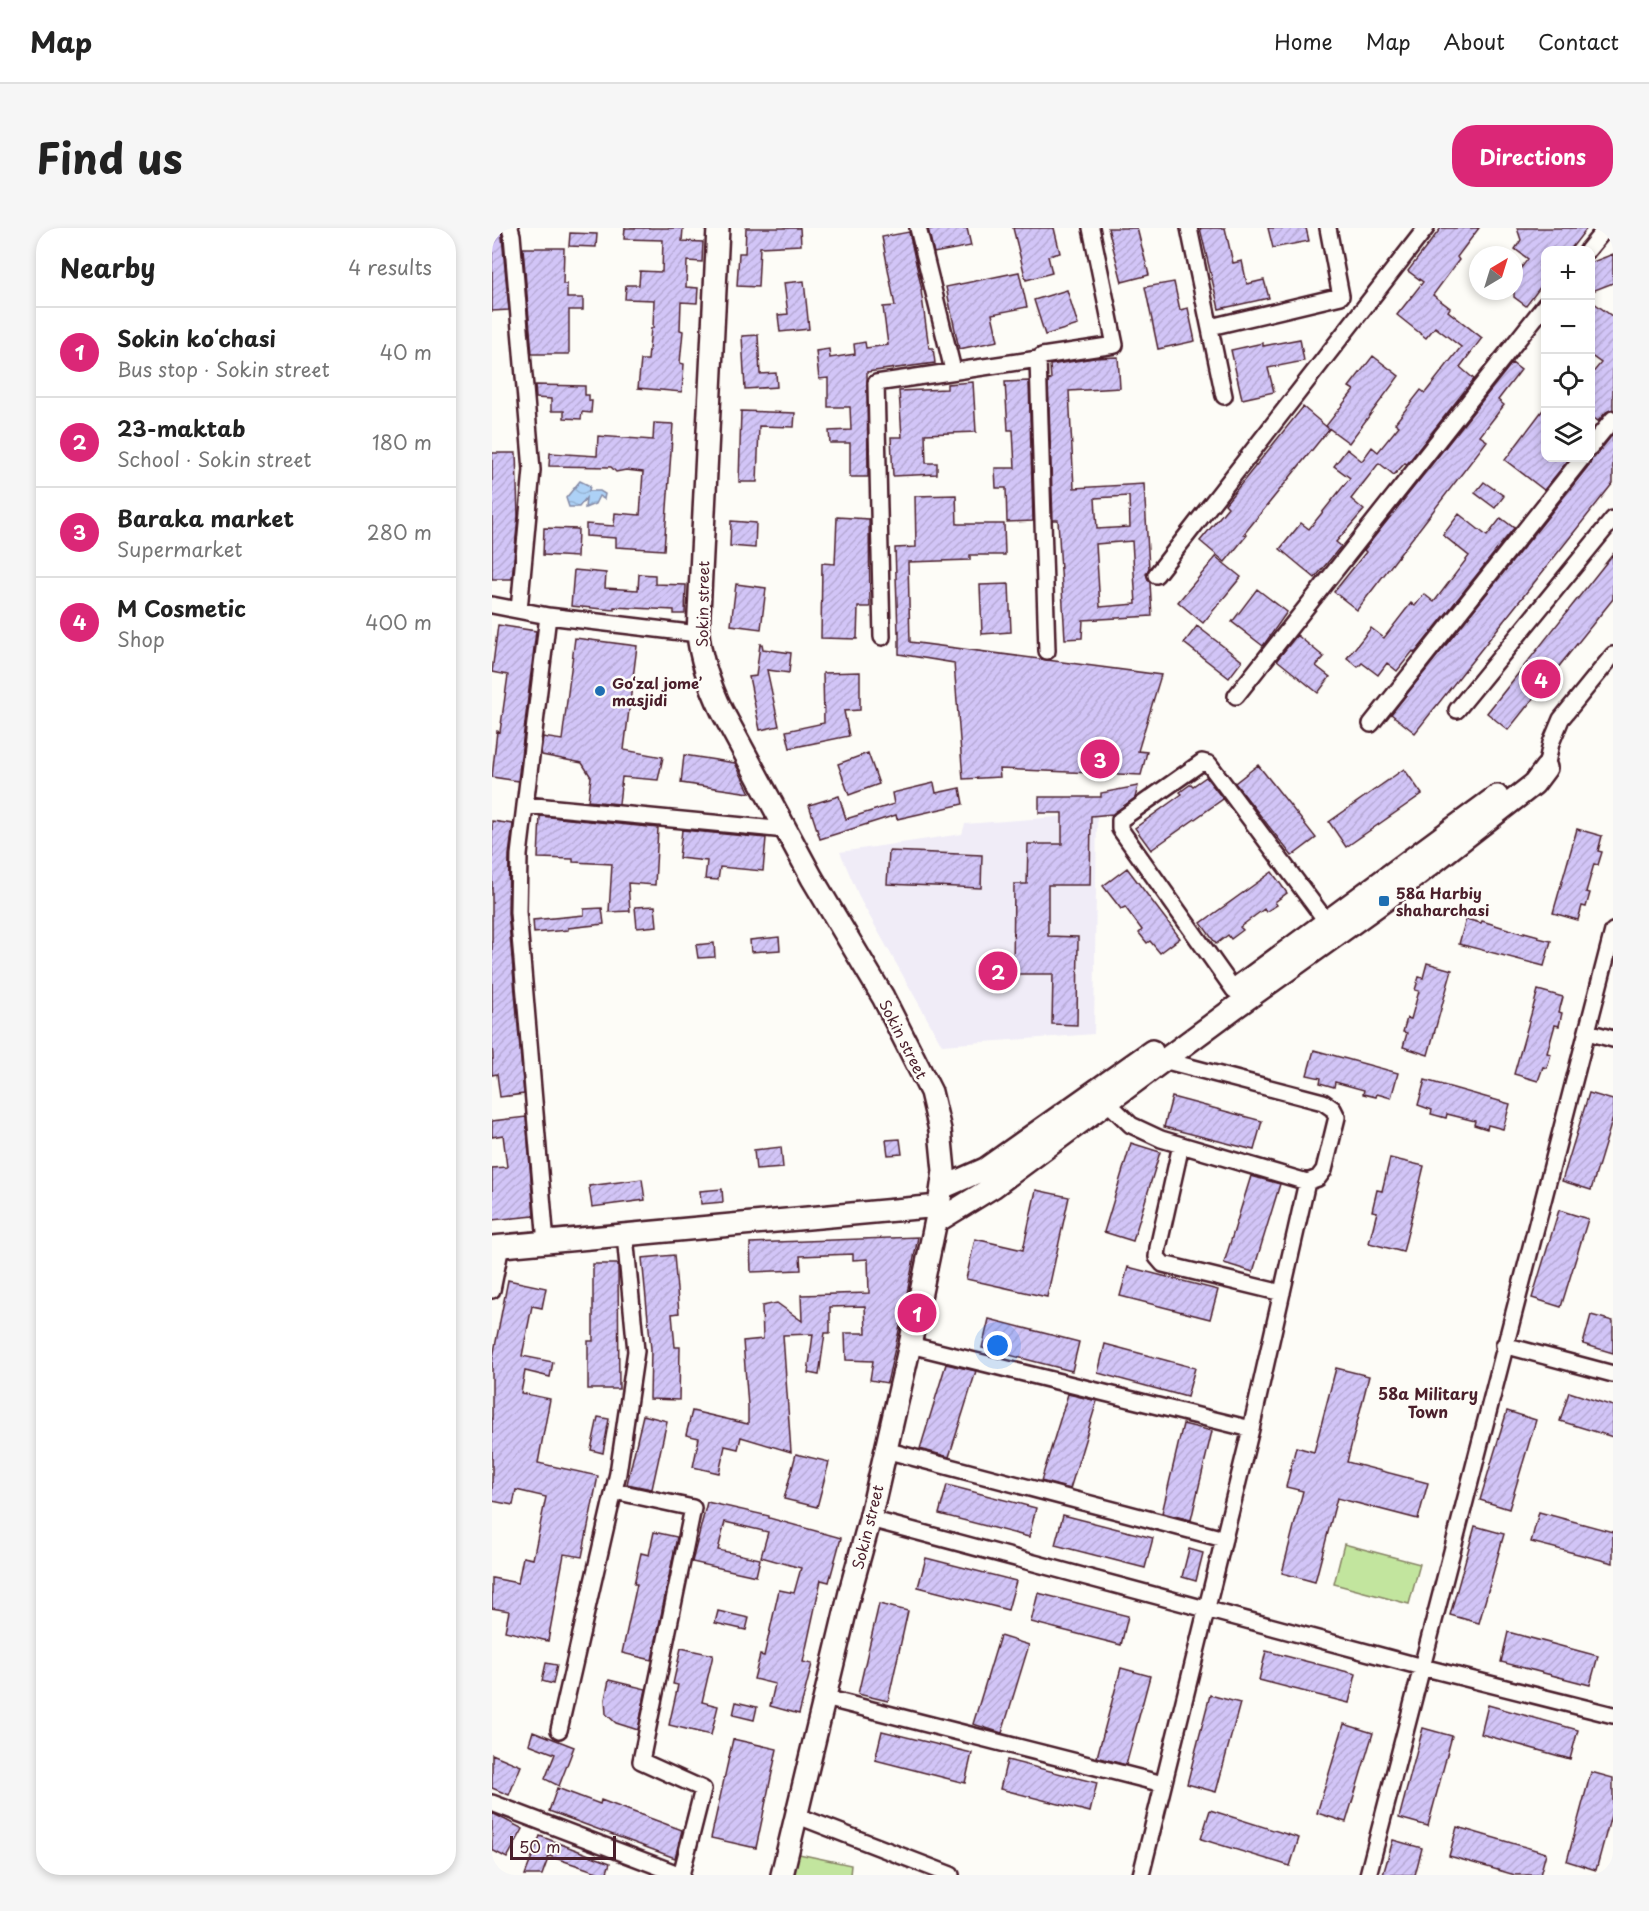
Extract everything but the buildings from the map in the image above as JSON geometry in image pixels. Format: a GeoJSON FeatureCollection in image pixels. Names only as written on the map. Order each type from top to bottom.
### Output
{"type":"FeatureCollection","features":[{"type":"Feature","properties":{"kind":"street"},"geometry":{"type":"LineString","coordinates":[[510,228],[532,470],[519,610]]}},
{"type":"Feature","properties":{"kind":"street","name":"Sokin street"},"geometry":{"type":"LineString","coordinates":[[718,228],[698,634],[702,660],[710,686],[722,711],[812,878],[883,997],[931,1092],[940,1130],[944,1171],[910,1345],[870,1519],[851,1588],[782,1875]]}},
{"type":"Feature","properties":{"kind":"street"},"geometry":{"type":"LineString","coordinates":[[918,228],[953,370]]}},
{"type":"Feature","properties":{"kind":"street"},"geometry":{"type":"LineString","coordinates":[[882,637],[876,383],[1115,345],[1091,228]]}},
{"type":"Feature","properties":{"kind":"street"},"geometry":{"type":"LineString","coordinates":[[1189,228],[1224,396]]}},
{"type":"Feature","properties":{"kind":"street"},"geometry":{"type":"LineString","coordinates":[[1210,327],[1341,296],[1328,228]]}},
{"type":"Feature","properties":{"kind":"street"},"geometry":{"type":"LineString","coordinates":[[1156,575],[1426,228]]}},
{"type":"Feature","properties":{"kind":"street"},"geometry":{"type":"LineString","coordinates":[[1591,246],[1608,228]]}},
{"type":"Feature","properties":{"kind":"street"},"geometry":{"type":"LineString","coordinates":[[1236,696],[1541,309]]}},
{"type":"Feature","properties":{"kind":"street"},"geometry":{"type":"LineString","coordinates":[[1038,359],[1047,651]]}},
{"type":"Feature","properties":{"kind":"street"},"geometry":{"type":"LineString","coordinates":[[1595,441],[1613,419]]}},
{"type":"Feature","properties":{"kind":"street"},"geometry":{"type":"LineString","coordinates":[[1371,724],[1579,462]]}},
{"type":"Feature","properties":{"kind":"street"},"geometry":{"type":"LineString","coordinates":[[1457,710],[1613,519]]}},
{"type":"Feature","properties":{"kind":"street"},"geometry":{"type":"LineString","coordinates":[[492,605],[548,616],[698,634]]}},
{"type":"Feature","properties":{"kind":"street"},"geometry":{"type":"LineString","coordinates":[[546,1243],[518,912],[519,855],[548,616]]}},
{"type":"Feature","properties":{"kind":"street"},"geometry":{"type":"LineString","coordinates":[[492,1290],[496,1247],[939,1205],[993,1187],[1163,1060],[1411,881],[1534,784],[1546,768],[1551,743],[1561,719],[1613,655]]}},
{"type":"Feature","properties":{"kind":"street"},"geometry":{"type":"LineString","coordinates":[[1234,990],[1120,829],[1120,820],[1202,762],[1209,764],[1327,922]]}},
{"type":"Feature","properties":{"kind":"street"},"geometry":{"type":"LineString","coordinates":[[939,1205],[985,1169],[1096,1091],[1525,775],[1546,768]]}},
{"type":"Feature","properties":{"kind":"street"},"geometry":{"type":"LineString","coordinates":[[525,805],[786,830]]}},
{"type":"Feature","properties":{"kind":"street"},"geometry":{"type":"LineString","coordinates":[[1368,1875],[1613,931]]}},
{"type":"Feature","properties":{"kind":"street"},"geometry":{"type":"LineString","coordinates":[[1588,1032],[1613,1039]]}},
{"type":"Feature","properties":{"kind":"street"},"geometry":{"type":"LineString","coordinates":[[1107,1102],[1131,1125],[1161,1139],[1307,1182],[1317,1179],[1324,1170],[1336,1117],[1333,1109],[1323,1102],[1163,1060]]}},
{"type":"Feature","properties":{"kind":"street"},"geometry":{"type":"LineString","coordinates":[[1181,1145],[1157,1257],[1163,1264],[1282,1293]]}},
{"type":"Feature","properties":{"kind":"street"},"geometry":{"type":"LineString","coordinates":[[1141,1875],[1251,1429],[1307,1182]]}},
{"type":"Feature","properties":{"kind":"street"},"geometry":{"type":"LineString","coordinates":[[559,1730],[614,1491],[636,1351],[624,1236]]}},
{"type":"Feature","properties":{"kind":"street"},"geometry":{"type":"LineString","coordinates":[[910,1345],[1251,1429]]}},
{"type":"Feature","properties":{"kind":"street"},"geometry":{"type":"LineString","coordinates":[[1504,1346],[1613,1374]]}},
{"type":"Feature","properties":{"kind":"street"},"geometry":{"type":"LineString","coordinates":[[885,1450],[1224,1539]]}},
{"type":"Feature","properties":{"kind":"street"},"geometry":{"type":"LineString","coordinates":[[492,1803],[681,1875],[703,1789],[641,1761],[693,1508],[614,1491]]}},
{"type":"Feature","properties":{"kind":"street"},"geometry":{"type":"LineString","coordinates":[[870,1519],[1422,1667],[1613,1715]]}},
{"type":"Feature","properties":{"kind":"street"},"geometry":{"type":"LineString","coordinates":[[825,1698],[1163,1784]]}},
{"type":"Feature","properties":{"kind":"street"},"geometry":{"type":"LineString","coordinates":[[798,1816],[951,1875]]}},
{"type":"Feature","properties":{"kind":"shaded area"},"geometry":{"type":"Polygon","coordinates":[[[1097,814],[1094,1034],[942,1045],[861,901],[840,852],[962,834],[965,824],[1097,814]]]}},
{"type":"Feature","properties":{"kind":"green space"},"geometry":{"type":"Polygon","coordinates":[[[1344,1544],[1420,1564],[1409,1604],[1334,1584],[1344,1544]]]}},
{"type":"Feature","properties":{"kind":"green space"},"geometry":{"type":"Polygon","coordinates":[[[799,1854],[851,1865],[850,1875],[794,1875],[799,1854]]]}},
{"type":"Feature","properties":{"kind":"water"},"geometry":{"type":"Polygon","coordinates":[[[580,481],[590,486],[589,491],[600,491],[605,494],[604,499],[599,496],[595,504],[585,508],[586,498],[579,507],[569,507],[566,498],[580,481]]]}},
{"type":"Feature","properties":{"kind":"place","name":"M Cosmetic"},"geometry":{"type":"Point","coordinates":[1541,679]}},
{"type":"Feature","properties":{"kind":"place","name":"Go‘zal jome’ masjidi"},"geometry":{"type":"Point","coordinates":[600,691]}},
{"type":"Feature","properties":{"kind":"place","name":"Baraka market"},"geometry":{"type":"Point","coordinates":[1100,759]}},
{"type":"Feature","properties":{"kind":"place","name":"58a Harbiy shaharchasi"},"geometry":{"type":"Point","coordinates":[1384,901]}},
{"type":"Feature","properties":{"kind":"place","name":"23-maktab"},"geometry":{"type":"Point","coordinates":[998,971]}},
{"type":"Feature","properties":{"kind":"place","name":"Sokin koʻchasi"},"geometry":{"type":"Point","coordinates":[917,1313]}},
{"type":"Feature","properties":{"kind":"district","name":"58а Military Town"},"geometry":{"type":"Point","coordinates":[1428,1402]}}]}
